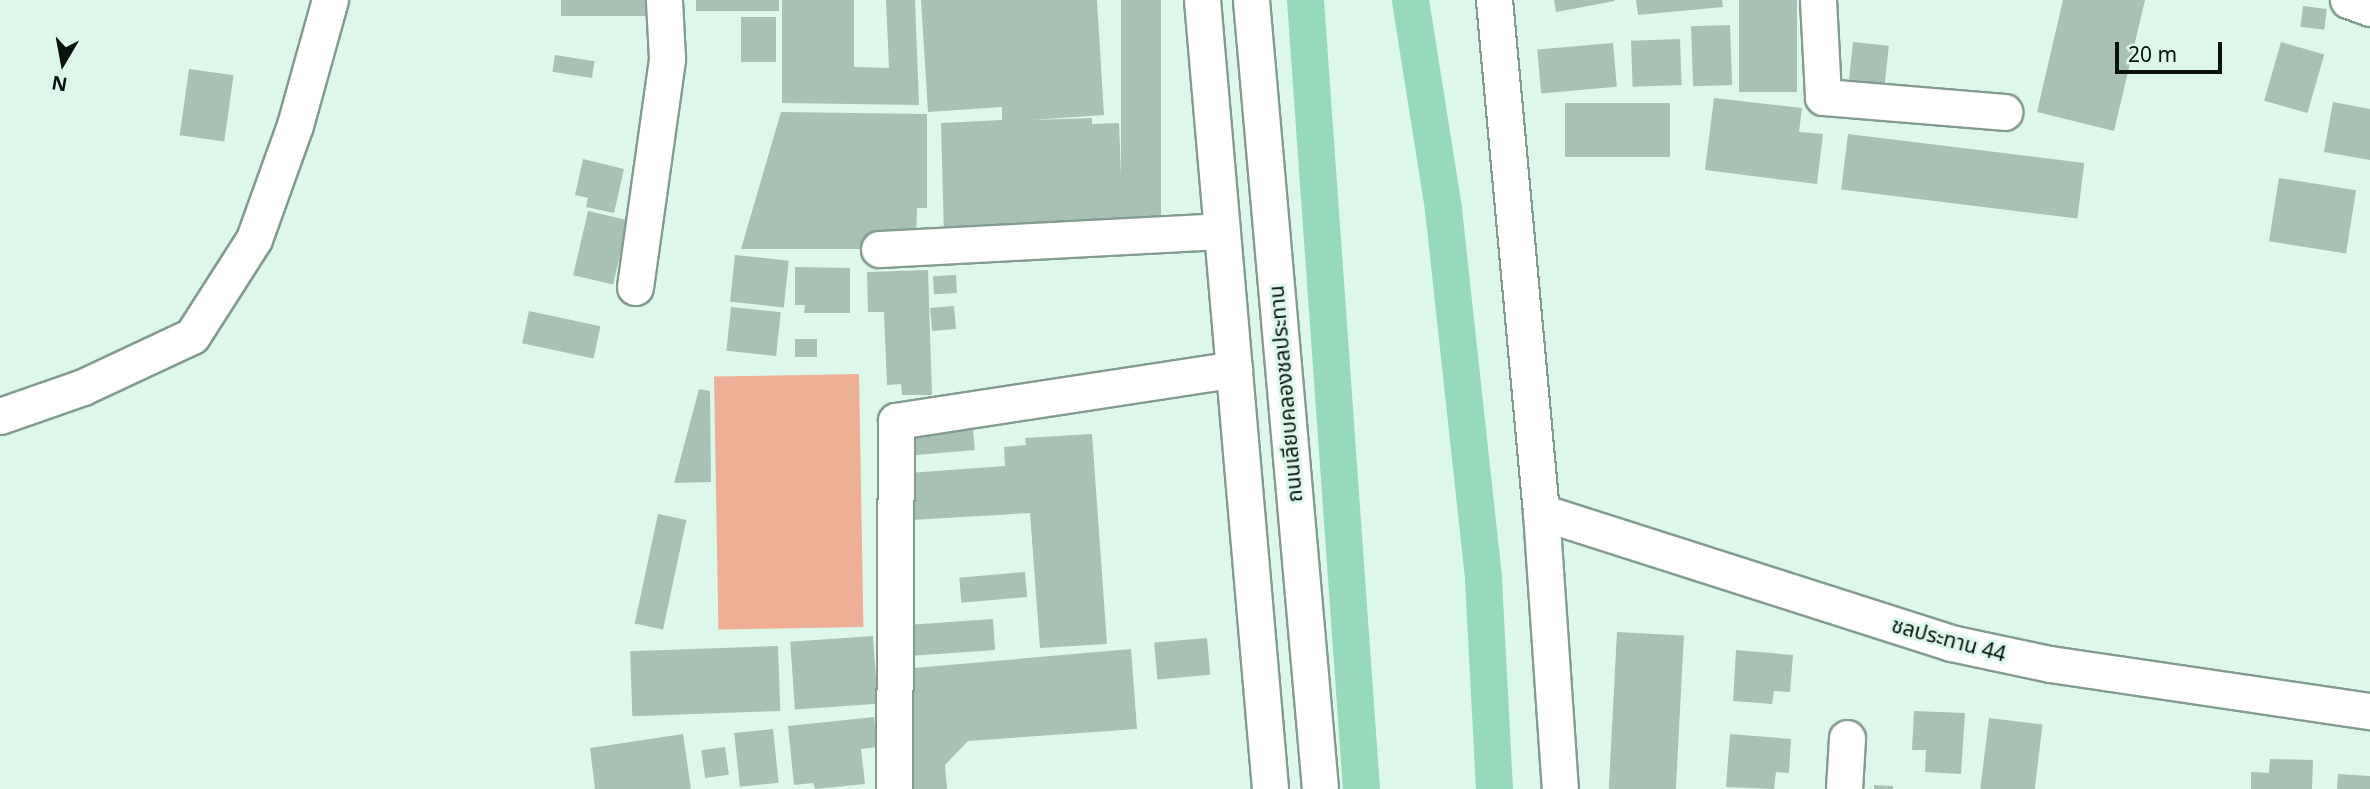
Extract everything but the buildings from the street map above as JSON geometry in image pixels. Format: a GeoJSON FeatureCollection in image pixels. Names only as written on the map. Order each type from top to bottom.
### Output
{"type":"FeatureCollection","features":[{"type":"Feature","properties":{"kind":"street"},"geometry":{"type":"LineString","coordinates":[[0,416],[83,387],[192,336],[254,239],[295,125],[330,0]]}},
{"type":"Feature","properties":{"kind":"street"},"geometry":{"type":"LineString","coordinates":[[635,287],[667,58],[664,0]]}},
{"type":"Feature","properties":{"kind":"street"},"geometry":{"type":"LineString","coordinates":[[1202,0],[1270,789]]}},
{"type":"Feature","properties":{"kind":"street","name":"ถนนเลียบคลองชลประทาน"},"geometry":{"type":"LineString","coordinates":[[1251,0],[1320,789]]}},
{"type":"Feature","properties":{"kind":"street"},"geometry":{"type":"LineString","coordinates":[[1494,0],[1541,512],[1560,789]]}},
{"type":"Feature","properties":{"kind":"street"},"geometry":{"type":"LineString","coordinates":[[1818,0],[1823,97],[2004,112]]}},
{"type":"Feature","properties":{"kind":"street"},"geometry":{"type":"LineString","coordinates":[[2348,0],[2370,8]]}},
{"type":"Feature","properties":{"kind":"street"},"geometry":{"type":"LineString","coordinates":[[879,250],[1222,231]]}},
{"type":"Feature","properties":{"kind":"street"},"geometry":{"type":"LineString","coordinates":[[894,789],[896,421],[1234,369]]}},
{"type":"Feature","properties":{"kind":"street","name":"ชลประทาน 44"},"geometry":{"type":"LineString","coordinates":[[1541,512],[1951,643],[2050,664],[2370,711]]}},
{"type":"Feature","properties":{"kind":"street"},"geometry":{"type":"LineString","coordinates":[[1844,789],[1847,738]]}},
{"type":"Feature","properties":{"kind":"shaded area"},"geometry":{"type":"Polygon","coordinates":[[[859,374],[863,627],[718,629],[714,377],[859,374]]]}},
{"type":"Feature","properties":{"kind":"waterway"},"geometry":{"type":"LineString","coordinates":[[1305,0],[1361,789]]}},
{"type":"Feature","properties":{"kind":"waterway"},"geometry":{"type":"LineString","coordinates":[[1410,0],[1443,209],[1483,579],[1494,789]]}}]}
